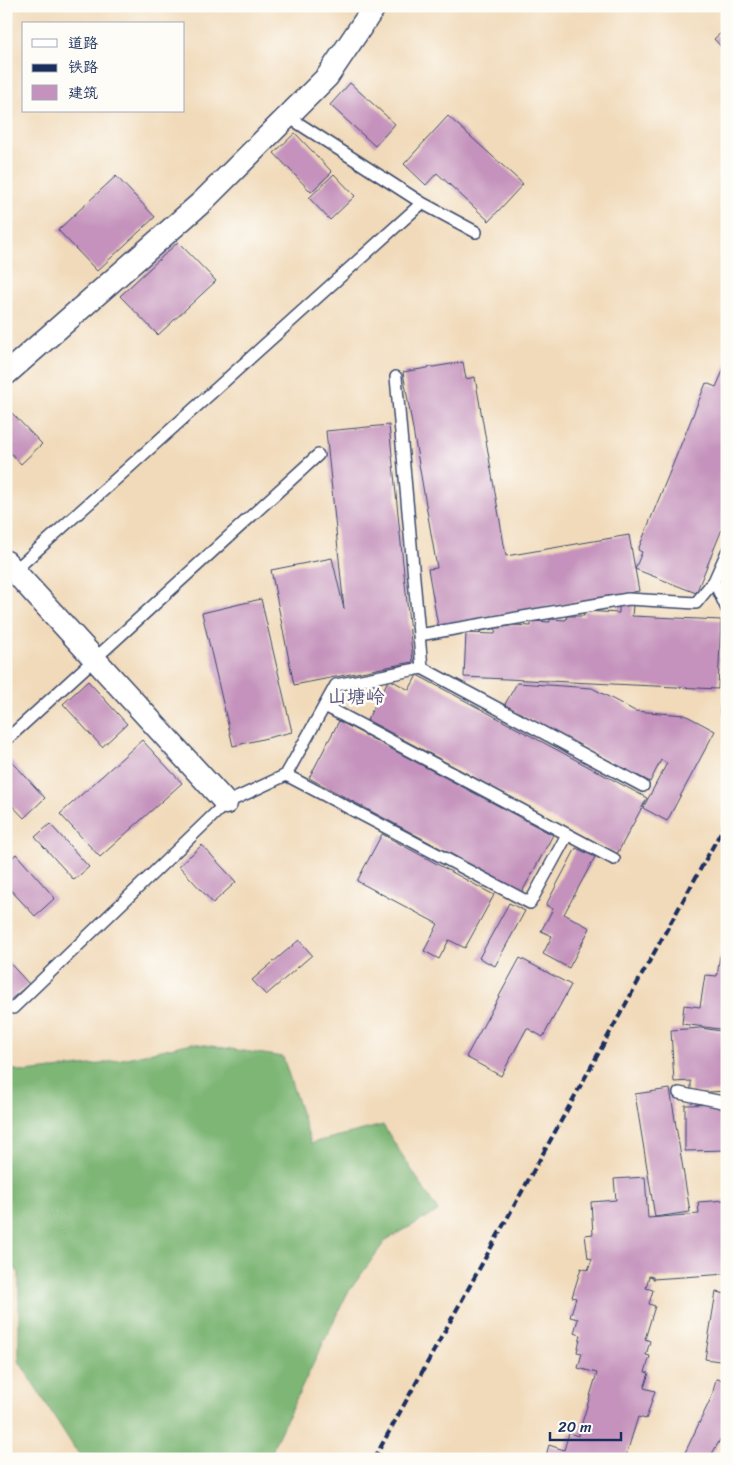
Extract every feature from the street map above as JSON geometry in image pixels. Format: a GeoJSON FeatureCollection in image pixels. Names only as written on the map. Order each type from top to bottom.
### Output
{"type":"FeatureCollection","features":[{"type":"Feature","properties":{"kind":"street"},"geometry":{"type":"LineString","coordinates":[[6,374],[202,202],[327,77],[375,6]]}},
{"type":"Feature","properties":{"kind":"street"},"geometry":{"type":"LineString","coordinates":[[10,566],[226,804]]}},
{"type":"Feature","properties":{"kind":"lane"},"geometry":{"type":"LineString","coordinates":[[287,116],[422,203],[476,232]]}},
{"type":"Feature","properties":{"kind":"lane"},"geometry":{"type":"LineString","coordinates":[[10,566],[422,203]]}},
{"type":"Feature","properties":{"kind":"lane"},"geometry":{"type":"LineString","coordinates":[[396,377],[422,668]]}},
{"type":"Feature","properties":{"kind":"lane"},"geometry":{"type":"LineString","coordinates":[[6,740],[318,455]]}},
{"type":"Feature","properties":{"kind":"lane"},"geometry":{"type":"LineString","coordinates":[[419,635],[628,600],[696,603],[714,581],[727,552]]}},
{"type":"Feature","properties":{"kind":"lane"},"geometry":{"type":"LineString","coordinates":[[714,581],[727,609]]}},
{"type":"Feature","properties":{"kind":"lane"},"geometry":{"type":"LineString","coordinates":[[13,1008],[226,804],[286,775],[336,685],[422,668],[642,786]]}},
{"type":"Feature","properties":{"kind":"lane"},"geometry":{"type":"LineString","coordinates":[[726,711],[727,704]]}},
{"type":"Feature","properties":{"kind":"lane"},"geometry":{"type":"LineString","coordinates":[[325,706],[614,859]]}},
{"type":"Feature","properties":{"kind":"lane"},"geometry":{"type":"LineString","coordinates":[[286,775],[530,903],[567,835]]}},
{"type":"Feature","properties":{"kind":"lane"},"geometry":{"type":"LineString","coordinates":[[678,1093],[727,1103]]}},
{"type":"Feature","properties":{"kind":"green space"},"geometry":{"type":"Polygon","coordinates":[[[192,1043],[283,1057],[311,1143],[383,1125],[438,1211],[386,1240],[347,1294],[274,1445],[271,1459],[86,1459],[75,1449],[19,1361],[19,1273],[6,1258],[6,1068],[25,1072],[100,1064],[192,1043]]]}},
{"type":"Feature","properties":{"kind":"building"},"geometry":{"type":"Polygon","coordinates":[[[727,28],[727,53],[714,39],[727,28]]]}},
{"type":"Feature","properties":{"kind":"building"},"geometry":{"type":"Polygon","coordinates":[[[350,83],[395,124],[375,146],[330,105],[350,83]]]}},
{"type":"Feature","properties":{"kind":"building"},"geometry":{"type":"Polygon","coordinates":[[[448,116],[523,184],[489,221],[437,173],[426,185],[404,164],[448,116]]]}},
{"type":"Feature","properties":{"kind":"building"},"geometry":{"type":"Polygon","coordinates":[[[295,133],[332,172],[311,192],[274,153],[295,133]]]}},
{"type":"Feature","properties":{"kind":"building"},"geometry":{"type":"Polygon","coordinates":[[[334,174],[355,196],[330,220],[309,198],[334,174]]]}},
{"type":"Feature","properties":{"kind":"building"},"geometry":{"type":"Polygon","coordinates":[[[116,176],[155,217],[97,271],[58,230],[116,176]]]}},
{"type":"Feature","properties":{"kind":"building"},"geometry":{"type":"Polygon","coordinates":[[[178,242],[216,281],[158,335],[120,296],[178,242]]]}},
{"type":"Feature","properties":{"kind":"building"},"geometry":{"type":"Polygon","coordinates":[[[463,362],[466,379],[475,377],[506,556],[629,535],[639,591],[438,626],[428,569],[437,568],[403,372],[463,362]]]}},
{"type":"Feature","properties":{"kind":"building"},"geometry":{"type":"Polygon","coordinates":[[[727,362],[727,517],[696,593],[635,569],[642,552],[638,550],[706,383],[716,387],[727,362]]]}},
{"type":"Feature","properties":{"kind":"building"},"geometry":{"type":"Polygon","coordinates":[[[6,407],[42,444],[21,464],[6,448],[6,407]]]}},
{"type":"Feature","properties":{"kind":"building"},"geometry":{"type":"Polygon","coordinates":[[[389,425],[413,662],[294,685],[271,570],[332,558],[344,609],[326,431],[389,425]]]}},
{"type":"Feature","properties":{"kind":"building"},"geometry":{"type":"Polygon","coordinates":[[[261,599],[292,732],[233,746],[202,613],[261,599]]]}},
{"type":"Feature","properties":{"kind":"building"},"geometry":{"type":"Polygon","coordinates":[[[619,604],[633,605],[632,616],[721,620],[718,689],[464,677],[466,633],[495,634],[496,624],[531,626],[531,621],[550,622],[550,619],[566,620],[567,616],[584,616],[584,611],[619,613],[619,604]]]}},
{"type":"Feature","properties":{"kind":"building"},"geometry":{"type":"Polygon","coordinates":[[[417,675],[647,798],[617,854],[367,720],[389,679],[409,690],[417,675]]]}},
{"type":"Feature","properties":{"kind":"building"},"geometry":{"type":"Polygon","coordinates":[[[88,681],[127,724],[102,747],[63,704],[88,681]]]}},
{"type":"Feature","properties":{"kind":"building"},"geometry":{"type":"Polygon","coordinates":[[[517,683],[592,688],[635,711],[685,715],[715,731],[667,821],[643,808],[667,763],[661,760],[650,782],[504,706],[517,683]]]}},
{"type":"Feature","properties":{"kind":"building"},"geometry":{"type":"Polygon","coordinates":[[[339,721],[553,835],[522,892],[309,778],[339,721]]]}},
{"type":"Feature","properties":{"kind":"building"},"geometry":{"type":"Polygon","coordinates":[[[142,740],[182,783],[100,857],[60,814],[142,740]]]}},
{"type":"Feature","properties":{"kind":"building"},"geometry":{"type":"Polygon","coordinates":[[[6,755],[45,798],[24,818],[6,799],[6,755]]]}},
{"type":"Feature","properties":{"kind":"building"},"geometry":{"type":"Polygon","coordinates":[[[50,824],[89,867],[74,880],[35,837],[50,824]]]}},
{"type":"Feature","properties":{"kind":"building"},"geometry":{"type":"Polygon","coordinates":[[[382,834],[494,895],[465,948],[449,940],[439,959],[424,951],[438,924],[357,881],[382,834]]]}},
{"type":"Feature","properties":{"kind":"building"},"geometry":{"type":"Polygon","coordinates":[[[202,845],[236,882],[213,903],[179,866],[202,845]]]}},
{"type":"Feature","properties":{"kind":"building"},"geometry":{"type":"Polygon","coordinates":[[[576,848],[595,857],[564,914],[590,928],[569,968],[543,954],[552,936],[541,931],[553,909],[546,905],[576,848]]]}},
{"type":"Feature","properties":{"kind":"building"},"geometry":{"type":"Polygon","coordinates":[[[16,854],[55,898],[35,916],[6,885],[6,863],[16,854]]]}},
{"type":"Feature","properties":{"kind":"building"},"geometry":{"type":"Polygon","coordinates":[[[509,903],[525,911],[495,966],[479,958],[509,903]]]}},
{"type":"Feature","properties":{"kind":"building"},"geometry":{"type":"Polygon","coordinates":[[[299,940],[312,955],[266,995],[252,980],[299,940]]]}},
{"type":"Feature","properties":{"kind":"building"},"geometry":{"type":"Polygon","coordinates":[[[720,956],[727,957],[727,1030],[682,1024],[684,1005],[700,1007],[705,975],[717,976],[720,956]]]}},
{"type":"Feature","properties":{"kind":"building"},"geometry":{"type":"Polygon","coordinates":[[[520,958],[571,985],[543,1037],[527,1028],[501,1076],[466,1057],[520,958]]]}},
{"type":"Feature","properties":{"kind":"building"},"geometry":{"type":"Polygon","coordinates":[[[6,959],[29,984],[8,1002],[6,1000],[6,959]]]}},
{"type":"Feature","properties":{"kind":"building"},"geometry":{"type":"Polygon","coordinates":[[[701,1028],[727,1032],[727,1091],[691,1093],[691,1081],[674,1082],[671,1030],[701,1028]]]}},
{"type":"Feature","properties":{"kind":"building"},"geometry":{"type":"Polygon","coordinates":[[[670,1089],[690,1212],[655,1217],[635,1094],[670,1089]]]}},
{"type":"Feature","properties":{"kind":"building"},"geometry":{"type":"Polygon","coordinates":[[[727,1104],[727,1150],[685,1151],[685,1105],[727,1104]]]}},
{"type":"Feature","properties":{"kind":"building"},"geometry":{"type":"Polygon","coordinates":[[[645,1177],[648,1218],[699,1214],[698,1202],[727,1200],[727,1274],[653,1279],[653,1277],[649,1276],[646,1288],[653,1290],[649,1304],[655,1306],[645,1339],[650,1341],[646,1355],[650,1356],[645,1372],[649,1373],[644,1388],[655,1391],[646,1419],[638,1417],[625,1459],[545,1459],[549,1445],[564,1450],[569,1433],[578,1436],[597,1373],[578,1368],[582,1353],[577,1352],[581,1335],[574,1333],[578,1319],[570,1317],[576,1298],[572,1297],[581,1268],[588,1270],[592,1259],[588,1258],[585,1235],[593,1234],[591,1202],[616,1200],[614,1179],[645,1177]]]}},
{"type":"Feature","properties":{"kind":"building"},"geometry":{"type":"Polygon","coordinates":[[[716,1292],[727,1294],[727,1362],[705,1359],[716,1292]]]}},
{"type":"Feature","properties":{"kind":"building"},"geometry":{"type":"Polygon","coordinates":[[[716,1379],[727,1380],[727,1428],[709,1459],[682,1459],[712,1396],[716,1379]]]}},
{"type":"Feature","properties":{"kind":"railway"},"geometry":{"type":"LineString","coordinates":[[374,1459],[727,821]]}},
{"type":"Feature","properties":{"kind":"district","name":"山塘岭"},"geometry":{"type":"Point","coordinates":[356,696]}}]}
